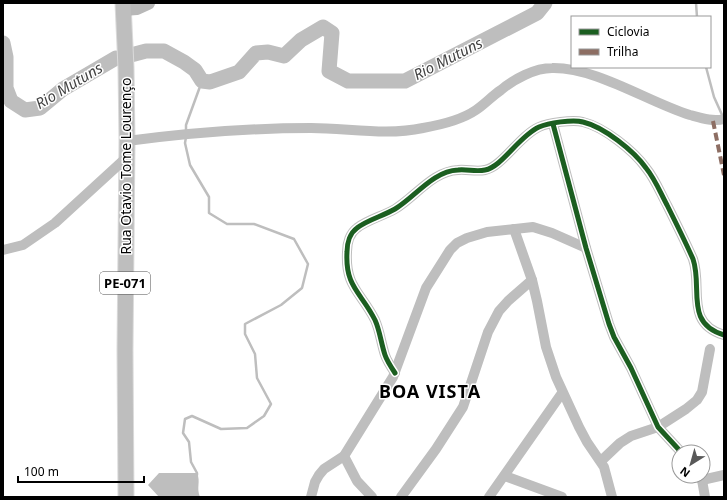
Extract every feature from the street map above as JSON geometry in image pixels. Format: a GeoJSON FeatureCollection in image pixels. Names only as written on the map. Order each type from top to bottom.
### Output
{"type":"FeatureCollection","features":[{"type":"Feature","properties":{"kind":"main road","name":"Rua Otavio Tome Lourenço"},"geometry":{"type":"LineString","coordinates":[[123,6],[127,141],[124,350],[126,497]]}},
{"type":"Feature","properties":{"kind":"street"},"geometry":{"type":"LineString","coordinates":[[123,6],[137,8],[148,3]]}},
{"type":"Feature","properties":{"kind":"street"},"geometry":{"type":"LineString","coordinates":[[127,141],[180,134],[262,129],[313,128],[385,132],[422,128],[443,123],[468,114],[476,110],[515,80],[540,70],[550,68],[580,71],[672,109],[713,121],[722,120]]}},
{"type":"Feature","properties":{"kind":"street"},"geometry":{"type":"LineString","coordinates":[[395,373],[385,356],[375,320],[353,287],[348,275],[346,263],[347,246],[352,233],[360,226],[385,215],[438,176],[458,170],[478,171],[490,169],[528,133],[541,126],[577,121],[593,126],[622,144],[646,168],[655,182],[693,259],[695,265],[697,300],[700,317],[706,327],[711,331],[724,335]]}},
{"type":"Feature","properties":{"kind":"street"},"geometry":{"type":"LineString","coordinates":[[553,124],[586,248],[609,324],[614,337],[632,368],[658,427],[674,444]]}},
{"type":"Feature","properties":{"kind":"street"},"geometry":{"type":"LineString","coordinates":[[3,250],[23,245],[55,223],[126,158]]}},
{"type":"Feature","properties":{"kind":"street"},"geometry":{"type":"LineString","coordinates":[[312,497],[315,482],[324,469],[344,456],[395,373],[426,288],[450,250],[457,243],[467,238],[487,232],[533,228],[540,229],[586,248]]}},
{"type":"Feature","properties":{"kind":"street"},"geometry":{"type":"LineString","coordinates":[[514,230],[532,280],[546,347],[562,393],[587,442],[604,467],[612,497]]}},
{"type":"Feature","properties":{"kind":"street"},"geometry":{"type":"LineString","coordinates":[[400,497],[436,449],[463,407],[488,332],[498,311],[532,280]]}},
{"type":"Feature","properties":{"kind":"street"},"geometry":{"type":"LineString","coordinates":[[600,461],[625,440],[658,427],[686,409],[700,397],[710,349]]}},
{"type":"Feature","properties":{"kind":"street"},"geometry":{"type":"LineString","coordinates":[[489,497],[562,393]]}},
{"type":"Feature","properties":{"kind":"street"},"geometry":{"type":"LineString","coordinates":[[344,456],[357,481],[372,497]]}},
{"type":"Feature","properties":{"kind":"street"},"geometry":{"type":"LineString","coordinates":[[711,476],[724,474]]}},
{"type":"Feature","properties":{"kind":"street"},"geometry":{"type":"LineString","coordinates":[[505,476],[562,497]]}},
{"type":"Feature","properties":{"kind":"street"},"geometry":{"type":"LineString","coordinates":[[702,484],[705,497]]}},
{"type":"Feature","properties":{"kind":"shaded area"},"geometry":{"type":"Polygon","coordinates":[[[159,473],[197,473],[199,479],[198,490],[200,497],[159,497],[148,485],[159,473]]]}},
{"type":"Feature","properties":{"kind":"waterway","name":"Rio Mutuns"},"geometry":{"type":"LineString","coordinates":[[131,55],[146,51],[164,51],[195,70],[202,81],[210,82],[239,72],[256,53],[268,52],[284,56],[301,40],[323,27],[332,33],[329,71],[348,81],[405,81],[537,13],[545,3]]}},
{"type":"Feature","properties":{"kind":"waterway"},"geometry":{"type":"LineString","coordinates":[[696,3],[697,16]]}},
{"type":"Feature","properties":{"kind":"waterway","name":"Rio Mutuns"},"geometry":{"type":"LineString","coordinates":[[3,43],[6,57],[6,88],[11,101],[25,110],[40,108],[63,89],[116,58]]}},
{"type":"Feature","properties":{"kind":"waterway"},"geometry":{"type":"LineString","coordinates":[[706,68],[714,97],[723,117]]}},
{"type":"Feature","properties":{"kind":"waterway"},"geometry":{"type":"LineString","coordinates":[[186,132],[186,125],[202,81]]}},
{"type":"Feature","properties":{"kind":"waterway"},"geometry":{"type":"LineString","coordinates":[[186,137],[185,143],[190,165],[209,197],[209,213],[227,224],[254,224],[294,239],[308,264],[302,288],[281,305],[245,324],[245,334],[255,354],[257,378],[271,404],[264,416],[247,428],[221,429],[192,416],[185,419],[183,433],[189,442],[191,462],[197,475]]}},
{"type":"Feature","properties":{"kind":"marked path"},"geometry":{"type":"LineString","coordinates":[[713,121],[724,175]]}},
{"type":"Feature","properties":{"kind":"cycle path"},"geometry":{"type":"LineString","coordinates":[[395,373],[386,357],[375,320],[351,282],[347,264],[347,249],[349,238],[352,233],[365,223],[395,209],[440,175],[449,171],[482,171],[491,168],[532,131],[539,127],[561,122],[579,121],[600,129],[618,140],[641,161],[657,186],[693,259],[696,270],[697,303],[699,313],[704,322],[712,329],[724,335]]}},
{"type":"Feature","properties":{"kind":"cycle path"},"geometry":{"type":"LineString","coordinates":[[553,124],[586,248],[609,324],[658,427],[674,444]]}},
{"type":"Feature","properties":{"kind":"district","name":"BOA VISTA"},"geometry":{"type":"Point","coordinates":[430,392]}}]}
